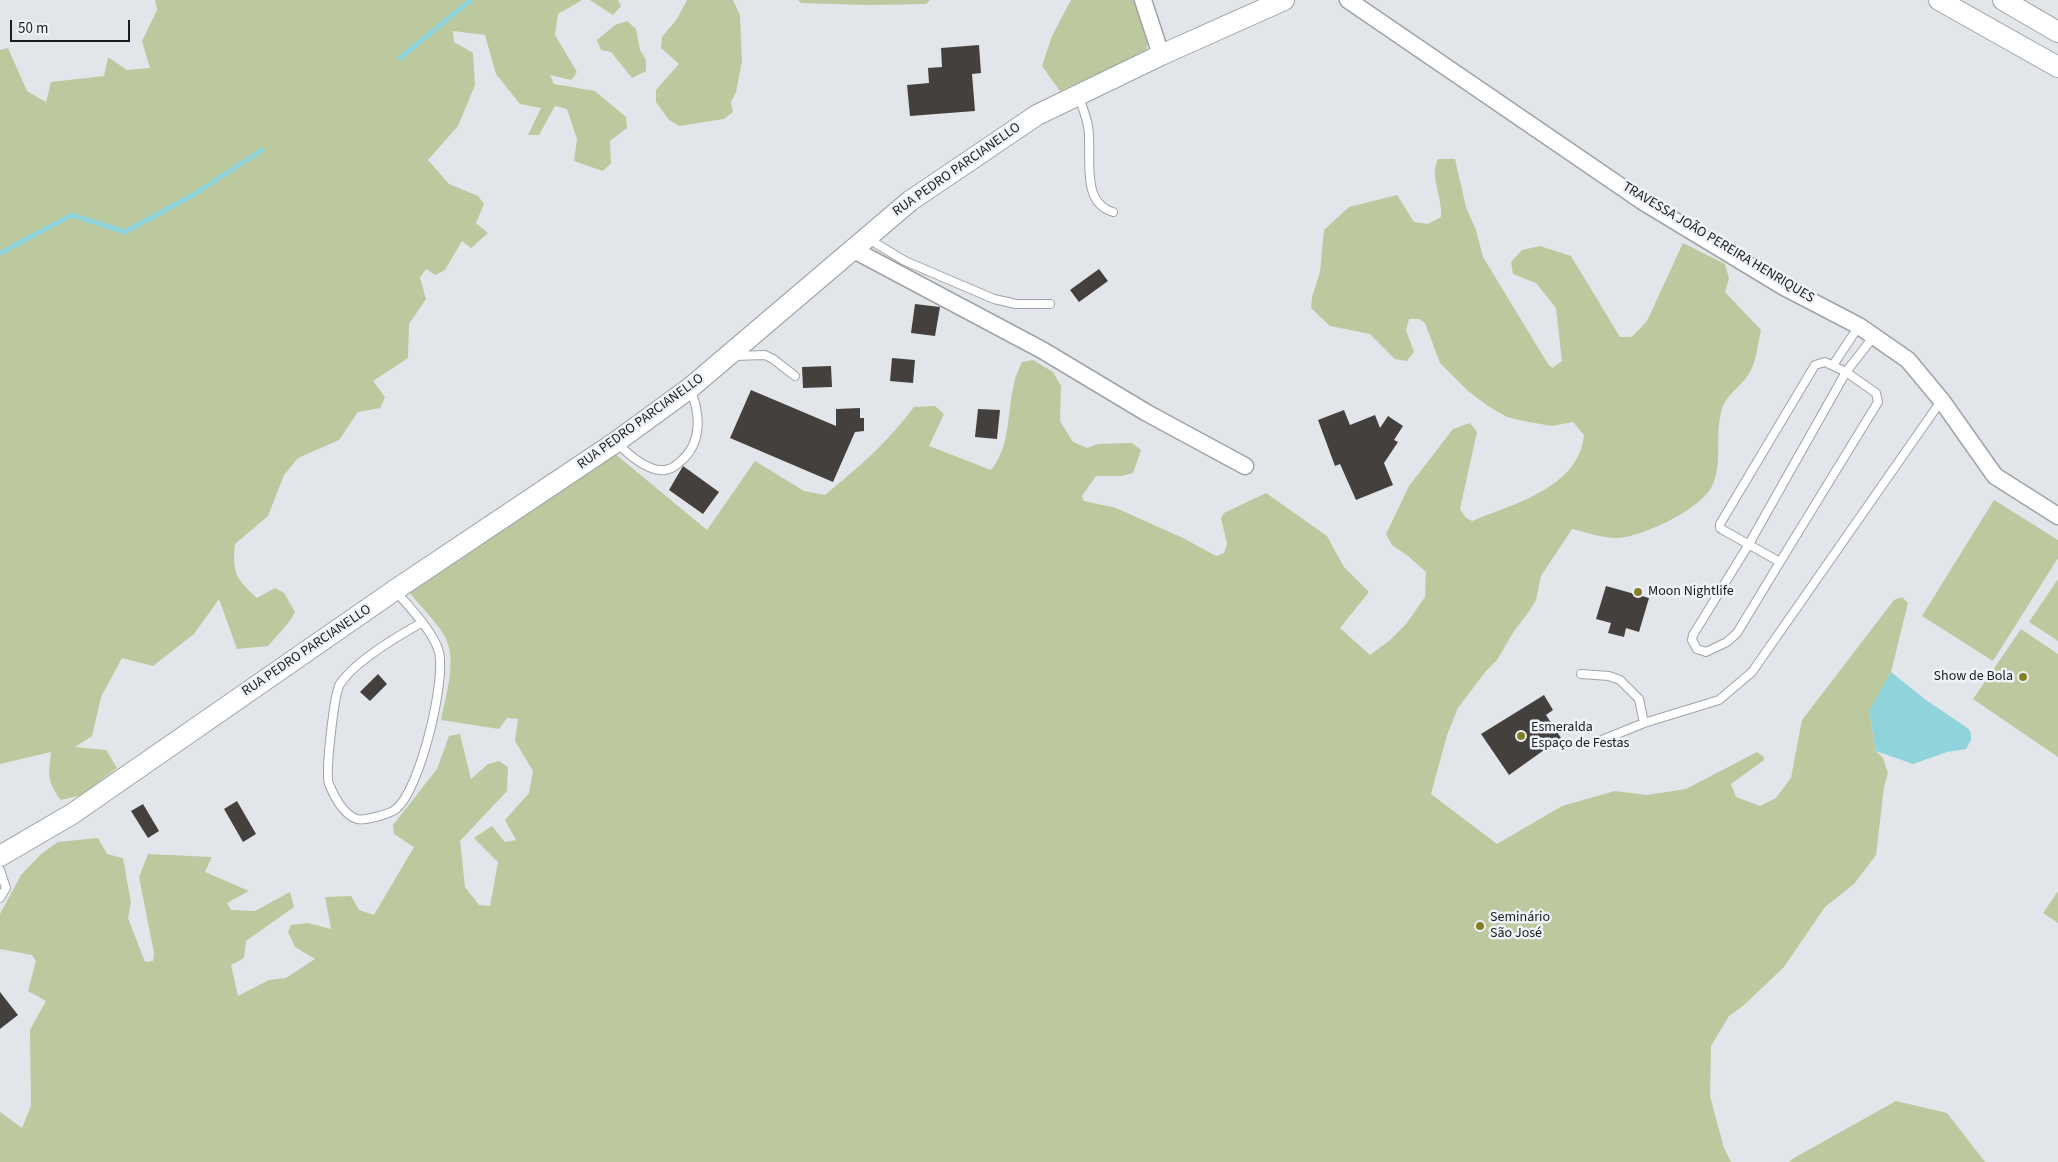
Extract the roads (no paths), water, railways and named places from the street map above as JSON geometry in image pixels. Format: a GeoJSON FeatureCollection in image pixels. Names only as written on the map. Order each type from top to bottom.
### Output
{"type":"FeatureCollection","features":[{"type":"Feature","properties":{"kind":"street"},"geometry":{"type":"LineString","coordinates":[[1143,0],[1161,55]]}},
{"type":"Feature","properties":{"kind":"street","name":"RUA PEDRO PARCIANELLO"},"geometry":{"type":"LineString","coordinates":[[0,856],[72,814],[395,590],[616,442],[690,388],[910,201],[1037,115],[1161,55],[1284,0]]}},
{"type":"Feature","properties":{"kind":"street","name":"TRAVESSA JOÃO PEREIRA HENRIQUES"},"geometry":{"type":"LineString","coordinates":[[1348,0],[1642,201],[1784,286],[1859,326],[1908,360],[1942,400],[1995,476],[2058,516]]}},
{"type":"Feature","properties":{"kind":"street"},"geometry":{"type":"LineString","coordinates":[[1939,0],[2058,67]]}},
{"type":"Feature","properties":{"kind":"street"},"geometry":{"type":"LineString","coordinates":[[2003,0],[2058,32]]}},
{"type":"Feature","properties":{"kind":"street"},"geometry":{"type":"LineString","coordinates":[[859,243],[1148,413],[1245,466]]}},
{"type":"Feature","properties":{"kind":"lane"},"geometry":{"type":"LineString","coordinates":[[1078,95],[1088,125],[1090,148],[1089,174],[1096,202],[1104,210],[1113,212]]}},
{"type":"Feature","properties":{"kind":"lane"},"geometry":{"type":"LineString","coordinates":[[859,243],[994,299],[1016,304],[1050,304]]}},
{"type":"Feature","properties":{"kind":"lane"},"geometry":{"type":"LineString","coordinates":[[1833,365],[1859,326]]}},
{"type":"Feature","properties":{"kind":"lane"},"geometry":{"type":"LineString","coordinates":[[1780,562],[1749,544],[1723,530],[1720,528],[1720,524],[1815,365],[1825,362],[1846,372],[1876,393],[1878,402],[1738,632],[1727,642],[1706,652],[1697,649],[1692,640],[1693,635],[1749,544],[1846,372],[1874,336]]}},
{"type":"Feature","properties":{"kind":"lane"},"geometry":{"type":"LineString","coordinates":[[727,356],[765,355],[795,376]]}},
{"type":"Feature","properties":{"kind":"lane"},"geometry":{"type":"LineString","coordinates":[[616,442],[627,453],[645,464],[659,470],[672,469],[689,454],[696,440],[699,421],[695,399],[690,388]]}},
{"type":"Feature","properties":{"kind":"lane"},"geometry":{"type":"LineString","coordinates":[[1597,742],[1644,722],[1719,700],[1752,672],[1942,400]]}},
{"type":"Feature","properties":{"kind":"lane"},"geometry":{"type":"LineString","coordinates":[[395,590],[421,623],[439,651],[441,675],[423,760],[405,798],[396,810],[383,815],[358,819],[346,813],[328,783],[332,713],[339,685],[355,667],[421,623]]}},
{"type":"Feature","properties":{"kind":"lane"},"geometry":{"type":"LineString","coordinates":[[1581,674],[1609,676],[1620,680],[1639,699],[1644,722]]}},
{"type":"Feature","properties":{"kind":"lane"},"geometry":{"type":"LineString","coordinates":[[0,870],[6,888],[0,898]]}},
{"type":"Feature","properties":{"kind":"water"},"geometry":{"type":"Polygon","coordinates":[[[1891,672],[1926,700],[1969,729],[1971,739],[1966,749],[1947,752],[1913,764],[1876,751],[1869,711],[1891,672]]]}},
{"type":"Feature","properties":{"kind":"waterway"},"geometry":{"type":"LineString","coordinates":[[400,58],[471,0]]}},
{"type":"Feature","properties":{"kind":"waterway"},"geometry":{"type":"LineString","coordinates":[[0,253],[72,215],[125,232],[193,195],[262,150]]}},
{"type":"Feature","properties":{"kind":"place","name":"Moon Nightlife"},"geometry":{"type":"Point","coordinates":[1638,592]}},
{"type":"Feature","properties":{"kind":"place","name":"Show de Bola"},"geometry":{"type":"Point","coordinates":[2023,677]}},
{"type":"Feature","properties":{"kind":"place","name":"Esmeralda Espaço de Festas"},"geometry":{"type":"Point","coordinates":[1521,736]}},
{"type":"Feature","properties":{"kind":"place","name":"Seminário São José"},"geometry":{"type":"Point","coordinates":[1480,926]}}]}
